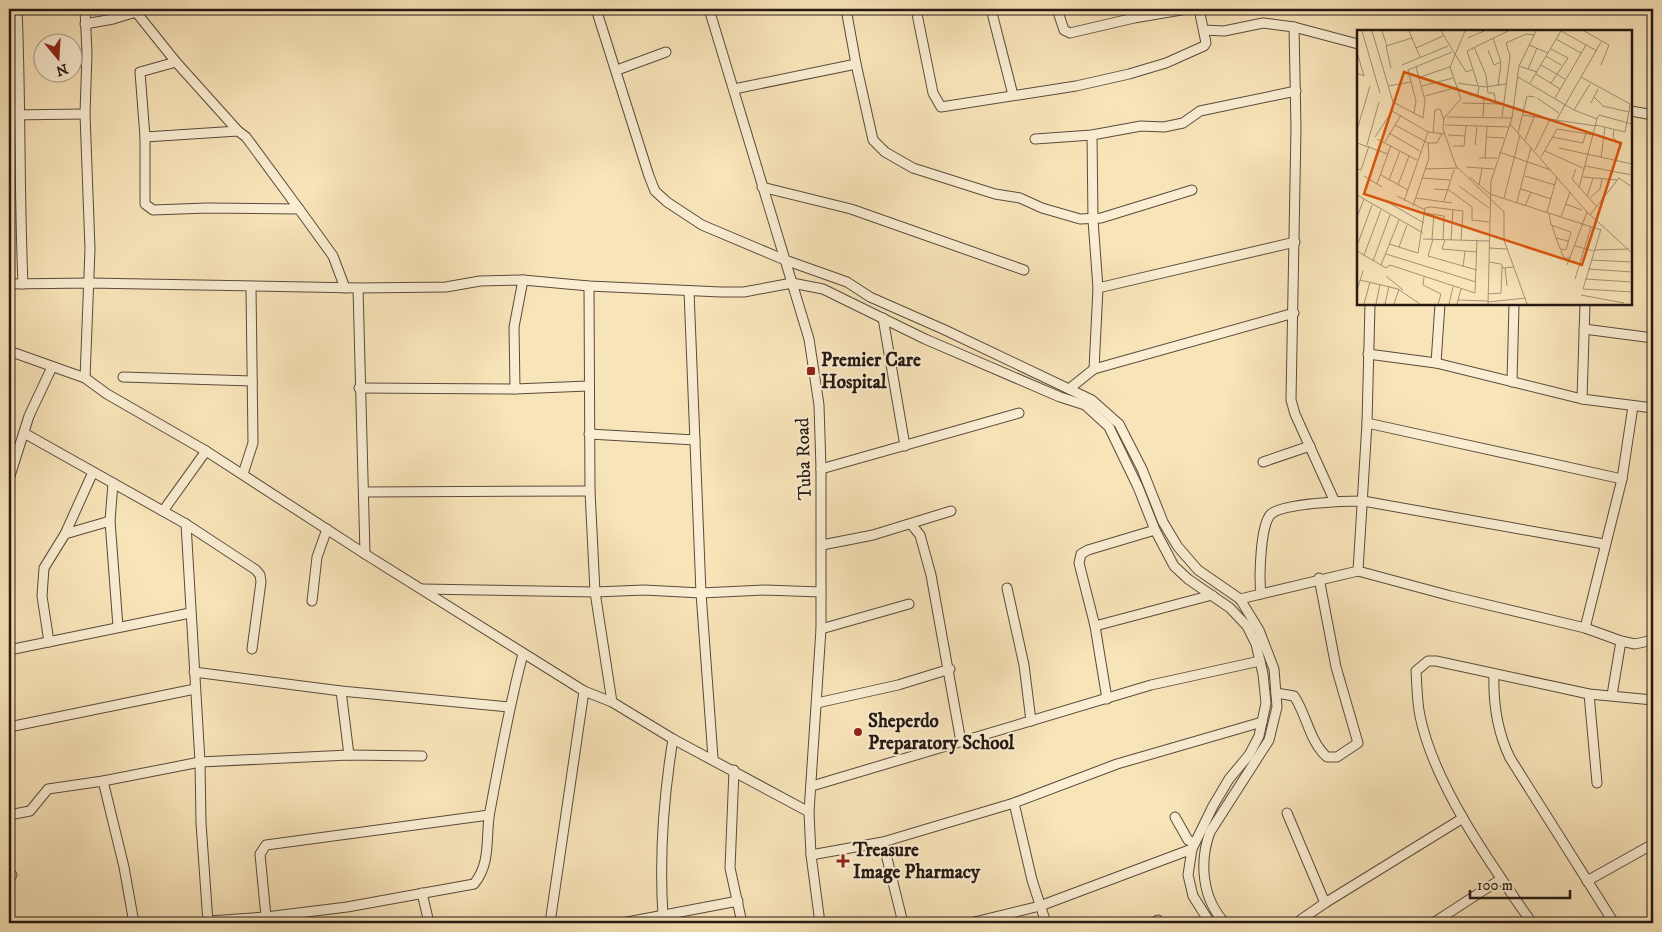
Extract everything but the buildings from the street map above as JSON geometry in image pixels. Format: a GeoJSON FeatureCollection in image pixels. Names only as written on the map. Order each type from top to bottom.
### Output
{"type":"FeatureCollection","features":[{"type":"Feature","properties":{"kind":"street"},"geometry":{"type":"LineString","coordinates":[[16,9],[21,114],[20,208],[24,284]]}},
{"type":"Feature","properties":{"kind":"street"},"geometry":{"type":"LineString","coordinates":[[85,9],[87,76],[85,114],[90,249],[85,378]]}},
{"type":"Feature","properties":{"kind":"street"},"geometry":{"type":"LineString","coordinates":[[596,9],[617,70],[632,125],[655,191],[667,202],[702,224],[786,260],[847,282],[870,297],[1092,400],[1119,424],[1142,469],[1163,522],[1178,547],[1198,570],[1240,599],[1259,630],[1270,657],[1274,669],[1277,707],[1269,740],[1210,832],[1205,847],[1204,873],[1211,903],[1225,923]]}},
{"type":"Feature","properties":{"kind":"street","name":"Tuba Road"},"geometry":{"type":"LineString","coordinates":[[709,9],[762,187],[786,260],[809,339],[815,372],[821,469],[821,629],[809,812],[810,855],[820,923]]}},
{"type":"Feature","properties":{"kind":"street"},"geometry":{"type":"LineString","coordinates":[[846,9],[873,140],[885,152],[913,168],[994,194],[1020,198],[1062,215],[1093,220],[1192,190]]}},
{"type":"Feature","properties":{"kind":"street"},"geometry":{"type":"LineString","coordinates":[[916,9],[933,93],[941,107],[1076,86],[1166,63],[1200,49],[1206,43],[1199,9]]}},
{"type":"Feature","properties":{"kind":"street"},"geometry":{"type":"LineString","coordinates":[[991,9],[1012,96]]}},
{"type":"Feature","properties":{"kind":"street"},"geometry":{"type":"LineString","coordinates":[[1057,9],[1064,30],[1070,33],[1133,13],[1187,9]]}},
{"type":"Feature","properties":{"kind":"street"},"geometry":{"type":"LineString","coordinates":[[86,24],[136,12],[176,62],[238,131],[246,137],[333,256],[345,288]]}},
{"type":"Feature","properties":{"kind":"street"},"geometry":{"type":"LineString","coordinates":[[1204,30],[1224,31],[1263,23],[1294,27],[1357,44]]}},
{"type":"Feature","properties":{"kind":"street"},"geometry":{"type":"LineString","coordinates":[[1294,27],[1296,91],[1295,242],[1291,400],[1294,414],[1334,500]]}},
{"type":"Feature","properties":{"kind":"street"},"geometry":{"type":"LineString","coordinates":[[617,70],[666,52]]}},
{"type":"Feature","properties":{"kind":"street"},"geometry":{"type":"LineString","coordinates":[[176,62],[140,72],[144,136],[145,204],[153,210],[207,208],[299,209]]}},
{"type":"Feature","properties":{"kind":"street"},"geometry":{"type":"LineString","coordinates":[[734,89],[856,64]]}},
{"type":"Feature","properties":{"kind":"street"},"geometry":{"type":"LineString","coordinates":[[1035,139],[1092,135],[1141,126],[1164,127],[1183,123],[1200,111],[1296,91]]}},
{"type":"Feature","properties":{"kind":"street"},"geometry":{"type":"LineString","coordinates":[[1632,111],[1653,115]]}},
{"type":"Feature","properties":{"kind":"street"},"geometry":{"type":"LineString","coordinates":[[9,115],[85,114]]}},
{"type":"Feature","properties":{"kind":"street"},"geometry":{"type":"LineString","coordinates":[[144,136],[238,131]]}},
{"type":"Feature","properties":{"kind":"street"},"geometry":{"type":"LineString","coordinates":[[1092,135],[1093,220],[1098,288],[1094,369]]}},
{"type":"Feature","properties":{"kind":"street"},"geometry":{"type":"LineString","coordinates":[[762,187],[851,209],[1024,270]]}},
{"type":"Feature","properties":{"kind":"street"},"geometry":{"type":"LineString","coordinates":[[1098,288],[1295,242]]}},
{"type":"Feature","properties":{"kind":"street"},"geometry":{"type":"LineString","coordinates":[[9,284],[89,283],[251,287],[446,288],[480,282],[524,280],[590,286],[744,292],[792,283],[823,289],[925,339],[1060,397],[1085,405],[1110,427],[1138,487],[1154,530],[1174,566],[1188,579],[1230,608],[1247,626],[1260,661],[1266,703],[1259,736],[1249,755],[1229,779],[1193,846],[1188,875],[1192,896],[1210,923]]}},
{"type":"Feature","properties":{"kind":"street"},"geometry":{"type":"LineString","coordinates":[[515,389],[514,327],[524,280]]}},
{"type":"Feature","properties":{"kind":"street"},"geometry":{"type":"LineString","coordinates":[[590,286],[588,386],[590,491],[595,592],[612,702]]}},
{"type":"Feature","properties":{"kind":"street"},"geometry":{"type":"LineString","coordinates":[[243,474],[253,443],[251,287]]}},
{"type":"Feature","properties":{"kind":"street"},"geometry":{"type":"LineString","coordinates":[[358,288],[359,388],[365,554]]}},
{"type":"Feature","properties":{"kind":"street"},"geometry":{"type":"LineString","coordinates":[[689,290],[701,593],[713,758]]}},
{"type":"Feature","properties":{"kind":"street"},"geometry":{"type":"LineString","coordinates":[[1358,571],[1364,501],[1370,305]]}},
{"type":"Feature","properties":{"kind":"street"},"geometry":{"type":"LineString","coordinates":[[1436,362],[1440,305]]}},
{"type":"Feature","properties":{"kind":"street"},"geometry":{"type":"LineString","coordinates":[[1512,382],[1514,305]]}},
{"type":"Feature","properties":{"kind":"street"},"geometry":{"type":"LineString","coordinates":[[1582,399],[1584,305]]}},
{"type":"Feature","properties":{"kind":"street"},"geometry":{"type":"LineString","coordinates":[[1069,389],[1094,369],[1294,313]]}},
{"type":"Feature","properties":{"kind":"street"},"geometry":{"type":"LineString","coordinates":[[883,318],[905,446]]}},
{"type":"Feature","properties":{"kind":"street"},"geometry":{"type":"LineString","coordinates":[[1584,328],[1653,338]]}},
{"type":"Feature","properties":{"kind":"street"},"geometry":{"type":"LineString","coordinates":[[9,351],[85,378],[107,394],[243,474],[522,654],[584,691],[612,702],[673,739],[713,758],[809,812]]}},
{"type":"Feature","properties":{"kind":"street"},"geometry":{"type":"LineString","coordinates":[[1368,354],[1436,362],[1582,399],[1653,408]]}},
{"type":"Feature","properties":{"kind":"street"},"geometry":{"type":"LineString","coordinates":[[9,479],[34,402],[52,367]]}},
{"type":"Feature","properties":{"kind":"street"},"geometry":{"type":"LineString","coordinates":[[123,377],[252,381]]}},
{"type":"Feature","properties":{"kind":"street"},"geometry":{"type":"LineString","coordinates":[[359,388],[515,389],[588,386]]}},
{"type":"Feature","properties":{"kind":"street"},"geometry":{"type":"LineString","coordinates":[[1585,628],[1604,544],[1622,479],[1633,406]]}},
{"type":"Feature","properties":{"kind":"street"},"geometry":{"type":"LineString","coordinates":[[821,469],[1020,413]]}},
{"type":"Feature","properties":{"kind":"street"},"geometry":{"type":"LineString","coordinates":[[1367,423],[1622,479]]}},
{"type":"Feature","properties":{"kind":"street"},"geometry":{"type":"LineString","coordinates":[[24,433],[186,524],[260,575],[261,582],[252,649]]}},
{"type":"Feature","properties":{"kind":"street"},"geometry":{"type":"LineString","coordinates":[[589,434],[695,440]]}},
{"type":"Feature","properties":{"kind":"street"},"geometry":{"type":"LineString","coordinates":[[1264,462],[1310,446]]}},
{"type":"Feature","properties":{"kind":"street"},"geometry":{"type":"LineString","coordinates":[[163,511],[206,451]]}},
{"type":"Feature","properties":{"kind":"street"},"geometry":{"type":"LineString","coordinates":[[49,642],[42,596],[44,568],[65,534],[93,472]]}},
{"type":"Feature","properties":{"kind":"street"},"geometry":{"type":"LineString","coordinates":[[114,483],[110,521],[118,627]]}},
{"type":"Feature","properties":{"kind":"street"},"geometry":{"type":"LineString","coordinates":[[364,492],[590,491]]}},
{"type":"Feature","properties":{"kind":"street"},"geometry":{"type":"LineString","coordinates":[[1261,594],[1259,572],[1266,525],[1271,514],[1280,510],[1334,500],[1364,501],[1604,544]]}},
{"type":"Feature","properties":{"kind":"street"},"geometry":{"type":"LineString","coordinates":[[822,546],[911,524],[950,511]]}},
{"type":"Feature","properties":{"kind":"street"},"geometry":{"type":"LineString","coordinates":[[65,534],[110,521]]}},
{"type":"Feature","properties":{"kind":"street"},"geometry":{"type":"LineString","coordinates":[[186,524],[200,762],[201,823],[208,922],[347,907],[474,884],[486,862],[489,815],[509,707],[522,654]]}},
{"type":"Feature","properties":{"kind":"street"},"geometry":{"type":"LineString","coordinates":[[911,524],[920,535],[932,575],[962,742]]}},
{"type":"Feature","properties":{"kind":"street"},"geometry":{"type":"LineString","coordinates":[[312,601],[317,556],[327,529]]}},
{"type":"Feature","properties":{"kind":"street"},"geometry":{"type":"LineString","coordinates":[[1107,699],[1095,626],[1079,563],[1081,554],[1088,550],[1154,530]]}},
{"type":"Feature","properties":{"kind":"street"},"geometry":{"type":"LineString","coordinates":[[1240,599],[1319,578],[1358,571],[1451,596],[1585,628],[1635,644],[1653,640]]}},
{"type":"Feature","properties":{"kind":"street"},"geometry":{"type":"LineString","coordinates":[[1276,693],[1294,696],[1300,704],[1312,737],[1319,750],[1327,757],[1337,756],[1356,746],[1358,739],[1345,704],[1338,677],[1319,578]]}},
{"type":"Feature","properties":{"kind":"street"},"geometry":{"type":"LineString","coordinates":[[1007,588],[1024,665],[1031,720]]}},
{"type":"Feature","properties":{"kind":"street"},"geometry":{"type":"LineString","coordinates":[[422,589],[595,592],[644,590],[701,593],[765,590],[821,592]]}},
{"type":"Feature","properties":{"kind":"street"},"geometry":{"type":"LineString","coordinates":[[1095,626],[1212,595]]}},
{"type":"Feature","properties":{"kind":"street"},"geometry":{"type":"LineString","coordinates":[[821,629],[909,604]]}},
{"type":"Feature","properties":{"kind":"street"},"geometry":{"type":"LineString","coordinates":[[9,650],[190,613]]}},
{"type":"Feature","properties":{"kind":"street"},"geometry":{"type":"LineString","coordinates":[[1612,695],[1621,640]]}},
{"type":"Feature","properties":{"kind":"street"},"geometry":{"type":"LineString","coordinates":[[812,786],[1031,720],[1200,673],[1260,661]]}},
{"type":"Feature","properties":{"kind":"street"},"geometry":{"type":"LineString","coordinates":[[1532,923],[1501,879],[1463,818],[1432,753],[1420,717],[1416,671],[1428,661],[1436,661],[1589,694],[1653,700]]}},
{"type":"Feature","properties":{"kind":"street"},"geometry":{"type":"LineString","coordinates":[[817,703],[898,685],[950,669]]}},
{"type":"Feature","properties":{"kind":"street"},"geometry":{"type":"LineString","coordinates":[[194,672],[341,691],[509,707]]}},
{"type":"Feature","properties":{"kind":"street"},"geometry":{"type":"LineString","coordinates":[[1494,674],[1493,702],[1503,743],[1520,776],[1614,923]]}},
{"type":"Feature","properties":{"kind":"street"},"geometry":{"type":"LineString","coordinates":[[9,727],[195,689]]}},
{"type":"Feature","properties":{"kind":"street"},"geometry":{"type":"LineString","coordinates":[[341,691],[349,755]]}},
{"type":"Feature","properties":{"kind":"street"},"geometry":{"type":"LineString","coordinates":[[550,923],[584,691]]}},
{"type":"Feature","properties":{"kind":"street"},"geometry":{"type":"LineString","coordinates":[[1589,694],[1597,783]]}},
{"type":"Feature","properties":{"kind":"street"},"geometry":{"type":"LineString","coordinates":[[810,855],[883,842],[1014,803],[1117,764],[1262,722]]}},
{"type":"Feature","properties":{"kind":"street"},"geometry":{"type":"LineString","coordinates":[[663,916],[660,844],[664,789],[673,739]]}},
{"type":"Feature","properties":{"kind":"street"},"geometry":{"type":"LineString","coordinates":[[9,815],[30,811],[48,789],[103,781],[200,762],[349,755],[422,756]]}},
{"type":"Feature","properties":{"kind":"street"},"geometry":{"type":"LineString","coordinates":[[734,770],[730,868],[742,923]]}},
{"type":"Feature","properties":{"kind":"street"},"geometry":{"type":"LineString","coordinates":[[103,781],[124,867],[134,923]]}},
{"type":"Feature","properties":{"kind":"street"},"geometry":{"type":"LineString","coordinates":[[1014,803],[1046,923]]}},
{"type":"Feature","properties":{"kind":"street"},"geometry":{"type":"LineString","coordinates":[[1287,814],[1325,903]]}},
{"type":"Feature","properties":{"kind":"street"},"geometry":{"type":"LineString","coordinates":[[266,917],[260,854],[266,845],[489,815]]}},
{"type":"Feature","properties":{"kind":"street"},"geometry":{"type":"LineString","coordinates":[[1176,817],[1193,846]]}},
{"type":"Feature","properties":{"kind":"street"},"geometry":{"type":"LineString","coordinates":[[1296,923],[1463,818]]}},
{"type":"Feature","properties":{"kind":"street"},"geometry":{"type":"LineString","coordinates":[[883,842],[903,923]]}},
{"type":"Feature","properties":{"kind":"street"},"geometry":{"type":"LineString","coordinates":[[1587,881],[1653,844]]}},
{"type":"Feature","properties":{"kind":"street"},"geometry":{"type":"LineString","coordinates":[[970,923],[1040,906],[1193,846]]}},
{"type":"Feature","properties":{"kind":"street"},"geometry":{"type":"LineString","coordinates":[[1432,923],[1501,879]]}},
{"type":"Feature","properties":{"kind":"street"},"geometry":{"type":"LineString","coordinates":[[422,892],[429,923]]}},
{"type":"Feature","properties":{"kind":"street"},"geometry":{"type":"LineString","coordinates":[[622,923],[738,901]]}},
{"type":"Feature","properties":{"kind":"place","name":"Premier Care Hospital"},"geometry":{"type":"Point","coordinates":[811,371]}},
{"type":"Feature","properties":{"kind":"place","name":"Sheperdo Preparatory School"},"geometry":{"type":"Point","coordinates":[858,732]}},
{"type":"Feature","properties":{"kind":"place","name":"Treasure Image Pharmacy"},"geometry":{"type":"Point","coordinates":[843,861]}}]}
